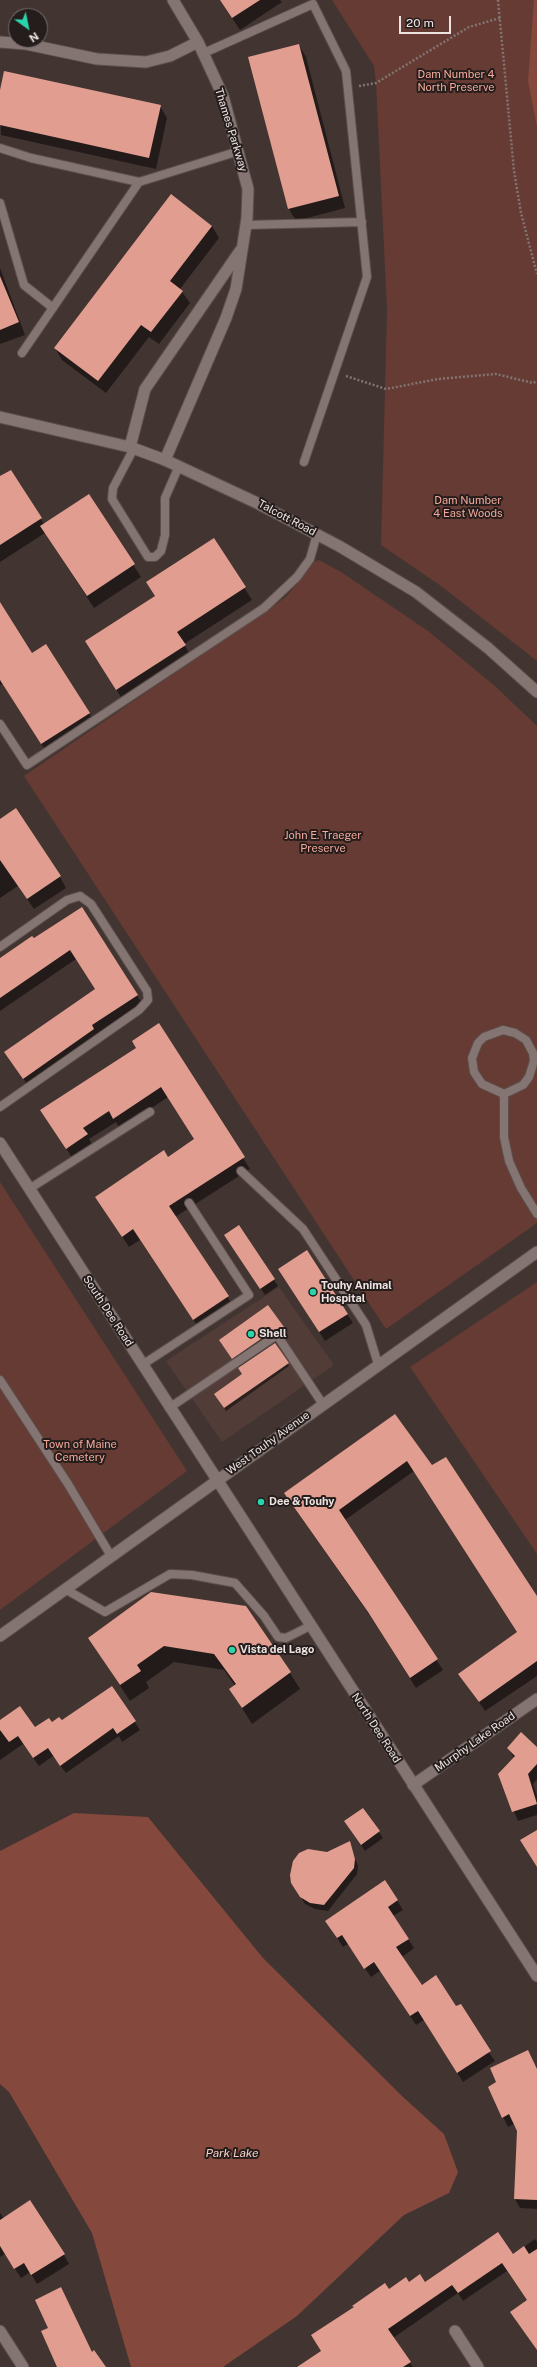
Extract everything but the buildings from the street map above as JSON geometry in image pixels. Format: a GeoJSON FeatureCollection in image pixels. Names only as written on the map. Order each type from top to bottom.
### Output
{"type":"FeatureCollection","features":[{"type":"Feature","properties":{"kind":"main road","name":"Thames Parkway"},"geometry":{"type":"LineString","coordinates":[[165,460],[226,318],[236,289],[246,225],[248,189],[223,96],[204,53],[173,0]]}},
{"type":"Feature","properties":{"kind":"main road"},"geometry":{"type":"LineString","coordinates":[[0,42],[26,44],[97,59],[146,62],[170,56],[198,42]]}},
{"type":"Feature","properties":{"kind":"main road","name":"Thames Parkway"},"geometry":{"type":"LineString","coordinates":[[132,447],[145,388],[242,247]]}},
{"type":"Feature","properties":{"kind":"main road","name":"Talcott Road"},"geometry":{"type":"LineString","coordinates":[[0,417],[132,447],[179,466],[317,534],[416,592],[488,648],[537,692]]}},
{"type":"Feature","properties":{"kind":"main road","name":"South Dee Road"},"geometry":{"type":"LineString","coordinates":[[0,1143],[216,1480]]}},
{"type":"Feature","properties":{"kind":"main road","name":"West Touhy Avenue"},"geometry":{"type":"LineString","coordinates":[[0,1636],[322,1403],[537,1252]]}},
{"type":"Feature","properties":{"kind":"main road","name":"North Dee Road"},"geometry":{"type":"LineString","coordinates":[[216,1480],[537,1976]]}},
{"type":"Feature","properties":{"kind":"main road","name":"Murphy Lake Road"},"geometry":{"type":"LineString","coordinates":[[413,1785],[537,1698]]}},
{"type":"Feature","properties":{"kind":"main road"},"geometry":{"type":"LineString","coordinates":[[0,2331],[23,2367]]}},
{"type":"Feature","properties":{"kind":"main road"},"geometry":{"type":"LineString","coordinates":[[455,2331],[478,2367]]}},
{"type":"Feature","properties":{"kind":"lane"},"geometry":{"type":"LineString","coordinates":[[204,53],[312,2],[346,71],[349,88],[367,277],[304,462]]}},
{"type":"Feature","properties":{"kind":"lane"},"geometry":{"type":"LineString","coordinates":[[0,148],[32,158],[139,182],[239,151]]}},
{"type":"Feature","properties":{"kind":"lane"},"geometry":{"type":"LineString","coordinates":[[22,353],[139,182]]}},
{"type":"Feature","properties":{"kind":"lane"},"geometry":{"type":"LineString","coordinates":[[0,203],[24,285],[53,308]]}},
{"type":"Feature","properties":{"kind":"lane"},"geometry":{"type":"LineString","coordinates":[[246,225],[362,222]]}},
{"type":"Feature","properties":{"kind":"lane"},"geometry":{"type":"LineString","coordinates":[[132,447],[113,488],[112,499],[148,557],[155,557],[161,551],[165,535],[165,498],[179,466]]}},
{"type":"Feature","properties":{"kind":"lane"},"geometry":{"type":"LineString","coordinates":[[0,724],[27,765],[264,608],[297,577],[310,559],[317,534]]}},
{"type":"Feature","properties":{"kind":"lane"},"geometry":{"type":"LineString","coordinates":[[0,947],[66,900],[80,896],[91,904],[146,991],[148,1000],[139,1010],[0,1107]]}},
{"type":"Feature","properties":{"kind":"lane"},"geometry":{"type":"LineString","coordinates":[[503,1030],[515,1033],[526,1040],[533,1053],[534,1061],[529,1077],[523,1085],[504,1094],[482,1084],[474,1072],[472,1058],[478,1043],[484,1037],[496,1031],[503,1030]]}},
{"type":"Feature","properties":{"kind":"lane"},"geometry":{"type":"LineString","coordinates":[[504,1094],[504,1137],[510,1161],[521,1188],[537,1214]]}},
{"type":"Feature","properties":{"kind":"lane"},"geometry":{"type":"LineString","coordinates":[[29,1188],[150,1112]]}},
{"type":"Feature","properties":{"kind":"lane"},"geometry":{"type":"LineString","coordinates":[[241,1172],[303,1229],[366,1325],[378,1364]]}},
{"type":"Feature","properties":{"kind":"lane"},"geometry":{"type":"LineString","coordinates":[[142,1365],[249,1295],[189,1203]]}},
{"type":"Feature","properties":{"kind":"lane"},"geometry":{"type":"LineString","coordinates":[[169,1408],[277,1336],[322,1403]]}},
{"type":"Feature","properties":{"kind":"lane"},"geometry":{"type":"LineString","coordinates":[[0,1380],[68,1484],[111,1556]]}},
{"type":"Feature","properties":{"kind":"lane"},"geometry":{"type":"LineString","coordinates":[[65,1589],[105,1612],[170,1574],[192,1575],[235,1583],[264,1616],[278,1637],[286,1638],[310,1626]]}},
{"type":"Feature","properties":{"kind":"path"},"geometry":{"type":"LineString","coordinates":[[498,0],[514,171],[521,213],[537,274]]}},
{"type":"Feature","properties":{"kind":"path"},"geometry":{"type":"LineString","coordinates":[[349,88],[376,83],[469,27],[500,18]]}},
{"type":"Feature","properties":{"kind":"path"},"geometry":{"type":"LineString","coordinates":[[335,372],[386,389],[438,379],[496,374],[533,383],[537,381]]}},
{"type":"Feature","properties":{"kind":"shaded area"},"geometry":{"type":"Polygon","coordinates":[[[279,1287],[334,1365],[222,1442],[166,1361],[279,1287]]]}},
{"type":"Feature","properties":{"kind":"green space","name":"Dam Number 4 North Preserve"},"geometry":{"type":"Polygon","coordinates":[[[332,0],[537,0],[537,661],[441,586],[381,545],[387,309],[376,83],[374,66],[332,0]]]}},
{"type":"Feature","properties":{"kind":"green space","name":"John E. Traeger Preserve"},"geometry":{"type":"Polygon","coordinates":[[[319,560],[341,572],[428,631],[495,686],[537,726],[537,1223],[386,1329],[24,776],[286,597],[314,562],[319,560]]]}},
{"type":"Feature","properties":{"kind":"green space","name":"Town of Maine Cemetery"},"geometry":{"type":"Polygon","coordinates":[[[0,1182],[187,1471],[0,1610],[0,1182]]]}},
{"type":"Feature","properties":{"kind":"green space"},"geometry":{"type":"Polygon","coordinates":[[[537,1282],[537,1554],[410,1367],[537,1282]]]}},
{"type":"Feature","properties":{"kind":"water"},"geometry":{"type":"Polygon","coordinates":[[[534,0],[537,0],[537,127],[528,81],[534,0]]]}},
{"type":"Feature","properties":{"kind":"water","name":"Park Lake"},"geometry":{"type":"Polygon","coordinates":[[[74,1813],[148,1817],[263,1958],[403,2097],[444,2134],[458,2172],[449,2193],[404,2215],[297,2316],[223,2367],[131,2367],[92,2233],[9,2092],[0,2084],[0,1851],[74,1813]]]}},
{"type":"Feature","properties":{"kind":"place","name":"Touhy Animal Hospital"},"geometry":{"type":"Point","coordinates":[313,1292]}},
{"type":"Feature","properties":{"kind":"place","name":"Shell"},"geometry":{"type":"Point","coordinates":[251,1334]}},
{"type":"Feature","properties":{"kind":"place","name":"Dee & Touhy"},"geometry":{"type":"Point","coordinates":[261,1502]}},
{"type":"Feature","properties":{"kind":"place","name":"Vista del Lago"},"geometry":{"type":"Point","coordinates":[232,1650]}},
{"type":"Feature","properties":{"kind":"park label","name":"Dam Number 4 East Woods"},"geometry":{"type":"Point","coordinates":[468,507]}}]}
